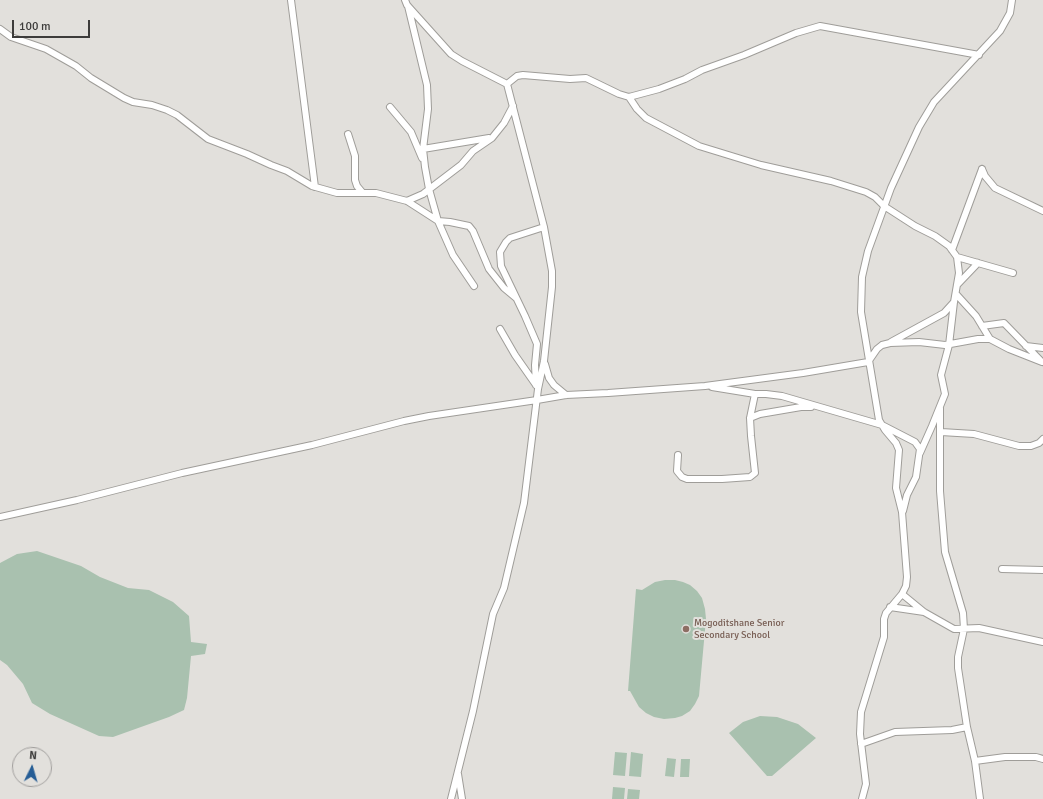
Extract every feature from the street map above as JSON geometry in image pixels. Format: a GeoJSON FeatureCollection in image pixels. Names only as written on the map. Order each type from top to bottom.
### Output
{"type":"FeatureCollection","features":[{"type":"Feature","properties":{"kind":"street"},"geometry":{"type":"LineString","coordinates":[[291,0],[315,186]]}},
{"type":"Feature","properties":{"kind":"street"},"geometry":{"type":"LineString","coordinates":[[862,799],[866,784],[866,774],[861,744],[861,712],[884,637],[884,619],[886,613],[902,594],[906,586],[907,577],[902,512],[896,488],[899,450],[896,443],[879,420],[860,312],[861,285],[868,251],[884,206],[919,127],[934,102],[1000,31],[1010,12],[1012,0]]}},
{"type":"Feature","properties":{"kind":"street"},"geometry":{"type":"LineString","coordinates":[[406,3],[451,54],[507,84],[544,227],[552,270],[544,361],[537,387]]}},
{"type":"Feature","properties":{"kind":"street"},"geometry":{"type":"LineString","coordinates":[[406,3],[427,85],[428,109],[424,149],[425,167],[429,189],[438,221],[453,255],[474,286]]}},
{"type":"Feature","properties":{"kind":"street"},"geometry":{"type":"LineString","coordinates":[[507,84],[517,76],[523,75],[570,79],[586,78],[619,94],[629,96],[659,89],[702,70],[744,55],[796,33],[820,26],[979,55]]}},
{"type":"Feature","properties":{"kind":"street"},"geometry":{"type":"LineString","coordinates":[[0,29],[11,37],[46,49],[76,66],[91,78],[124,98],[133,102],[161,107],[177,115],[208,139],[287,171],[315,186],[337,193],[376,193],[407,201],[438,221],[466,225],[471,228],[489,269],[504,288],[516,298]]}},
{"type":"Feature","properties":{"kind":"street"},"geometry":{"type":"LineString","coordinates":[[629,96],[636,109],[646,118],[699,146],[761,165],[850,186],[866,192],[875,197],[884,206],[915,226],[935,236],[949,246],[957,257],[959,273],[949,345],[942,370],[945,391],[932,426],[920,452],[916,477],[907,496],[902,512]]}},
{"type":"Feature","properties":{"kind":"street"},"geometry":{"type":"LineString","coordinates":[[407,201],[420,196],[460,165],[473,151],[492,138],[504,123],[513,106]]}},
{"type":"Feature","properties":{"kind":"street"},"geometry":{"type":"LineString","coordinates":[[390,107],[411,132],[425,167]]}},
{"type":"Feature","properties":{"kind":"street"},"geometry":{"type":"LineString","coordinates":[[348,134],[355,156],[356,186],[362,192]]}},
{"type":"Feature","properties":{"kind":"street"},"geometry":{"type":"LineString","coordinates":[[424,149],[492,138]]}},
{"type":"Feature","properties":{"kind":"street"},"geometry":{"type":"LineString","coordinates":[[952,250],[982,169],[985,176],[995,188],[1043,211]]}},
{"type":"Feature","properties":{"kind":"street"},"geometry":{"type":"LineString","coordinates":[[544,227],[510,238],[500,252],[501,266],[537,344],[549,378],[554,385],[566,394]]}},
{"type":"Feature","properties":{"kind":"street"},"geometry":{"type":"LineString","coordinates":[[957,257],[1013,273]]}},
{"type":"Feature","properties":{"kind":"street"},"geometry":{"type":"LineString","coordinates":[[956,286],[978,263]]}},
{"type":"Feature","properties":{"kind":"street"},"geometry":{"type":"LineString","coordinates":[[956,294],[976,316],[990,339]]}},
{"type":"Feature","properties":{"kind":"street"},"geometry":{"type":"LineString","coordinates":[[890,343],[944,314],[954,302]]}},
{"type":"Feature","properties":{"kind":"street"},"geometry":{"type":"LineString","coordinates":[[982,326],[1004,324],[1043,362]]}},
{"type":"Feature","properties":{"kind":"street"},"geometry":{"type":"LineString","coordinates":[[500,329],[515,356],[537,387]]}},
{"type":"Feature","properties":{"kind":"street"},"geometry":{"type":"LineString","coordinates":[[0,517],[77,500],[182,473],[312,445],[404,421],[450,412],[537,400],[566,394],[608,393],[705,386],[803,373],[868,362],[877,349],[882,345],[890,343],[919,342],[949,345],[978,339],[990,339],[1009,349],[1043,362]]}},
{"type":"Feature","properties":{"kind":"street"},"geometry":{"type":"LineString","coordinates":[[451,799],[473,711],[493,614],[504,588],[524,503],[537,400],[535,365],[537,344]]}},
{"type":"Feature","properties":{"kind":"street"},"geometry":{"type":"LineString","coordinates":[[1026,346],[1043,348]]}},
{"type":"Feature","properties":{"kind":"street"},"geometry":{"type":"LineString","coordinates":[[705,386],[755,394],[773,394],[882,425],[915,442],[920,452]]}},
{"type":"Feature","properties":{"kind":"street"},"geometry":{"type":"LineString","coordinates":[[678,455],[677,471],[682,477],[687,479],[722,480],[750,477],[753,475],[755,471],[750,436],[750,418],[755,394]]}},
{"type":"Feature","properties":{"kind":"street"},"geometry":{"type":"LineString","coordinates":[[940,404],[940,491],[945,552],[962,609],[964,629],[957,662],[967,727],[975,761],[980,799]]}},
{"type":"Feature","properties":{"kind":"street"},"geometry":{"type":"LineString","coordinates":[[750,418],[760,414],[801,407],[821,407]]}},
{"type":"Feature","properties":{"kind":"street"},"geometry":{"type":"LineString","coordinates":[[941,432],[974,434],[1019,446],[1031,446],[1039,443],[1043,439]]}},
{"type":"Feature","properties":{"kind":"street"},"geometry":{"type":"LineString","coordinates":[[1002,569],[1043,570]]}},
{"type":"Feature","properties":{"kind":"street"},"geometry":{"type":"LineString","coordinates":[[902,594],[924,612],[954,629],[979,628],[1043,642]]}},
{"type":"Feature","properties":{"kind":"street"},"geometry":{"type":"LineString","coordinates":[[890,607],[924,612]]}},
{"type":"Feature","properties":{"kind":"street"},"geometry":{"type":"LineString","coordinates":[[861,744],[895,732],[952,730],[967,727]]}},
{"type":"Feature","properties":{"kind":"street"},"geometry":{"type":"LineString","coordinates":[[975,761],[1005,757],[1036,757],[1043,759]]}},
{"type":"Feature","properties":{"kind":"street"},"geometry":{"type":"LineString","coordinates":[[458,771],[462,799]]}},
{"type":"Feature","properties":{"kind":"green space"},"geometry":{"type":"Polygon","coordinates":[[[37,551],[81,566],[100,577],[128,588],[149,590],[173,602],[189,616],[191,642],[207,644],[205,654],[191,656],[187,698],[184,710],[169,717],[113,737],[99,736],[50,714],[32,703],[23,684],[7,665],[0,660],[0,563],[17,554],[37,551]]]}},
{"type":"Feature","properties":{"kind":"green space"},"geometry":{"type":"Polygon","coordinates":[[[665,580],[683,582],[690,585],[697,591],[702,598],[706,619],[699,696],[690,711],[682,716],[664,719],[654,717],[646,713],[639,707],[630,691],[628,691],[636,589],[642,590],[655,582],[665,580]]]}},
{"type":"Feature","properties":{"kind":"green space"},"geometry":{"type":"Polygon","coordinates":[[[760,716],[777,717],[798,724],[816,738],[772,776],[767,776],[729,733],[743,722],[760,716]]]}},
{"type":"Feature","properties":{"kind":"green space"},"geometry":{"type":"Polygon","coordinates":[[[615,752],[627,753],[625,776],[613,775],[615,752]]]}},
{"type":"Feature","properties":{"kind":"green space"},"geometry":{"type":"Polygon","coordinates":[[[631,752],[643,754],[641,777],[629,776],[631,752]]]}},
{"type":"Feature","properties":{"kind":"green space"},"geometry":{"type":"Polygon","coordinates":[[[667,758],[676,759],[674,777],[665,776],[667,758]]]}},
{"type":"Feature","properties":{"kind":"green space"},"geometry":{"type":"Polygon","coordinates":[[[681,759],[690,759],[689,777],[680,777],[681,759]]]}},
{"type":"Feature","properties":{"kind":"green space"},"geometry":{"type":"Polygon","coordinates":[[[613,787],[625,788],[624,799],[612,799],[613,787]]]}},
{"type":"Feature","properties":{"kind":"green space"},"geometry":{"type":"Polygon","coordinates":[[[628,789],[640,790],[639,799],[627,799],[628,789]]]}},
{"type":"Feature","properties":{"kind":"place","name":"Mogoditshane Senior Secondary School"},"geometry":{"type":"Point","coordinates":[686,629]}}]}
